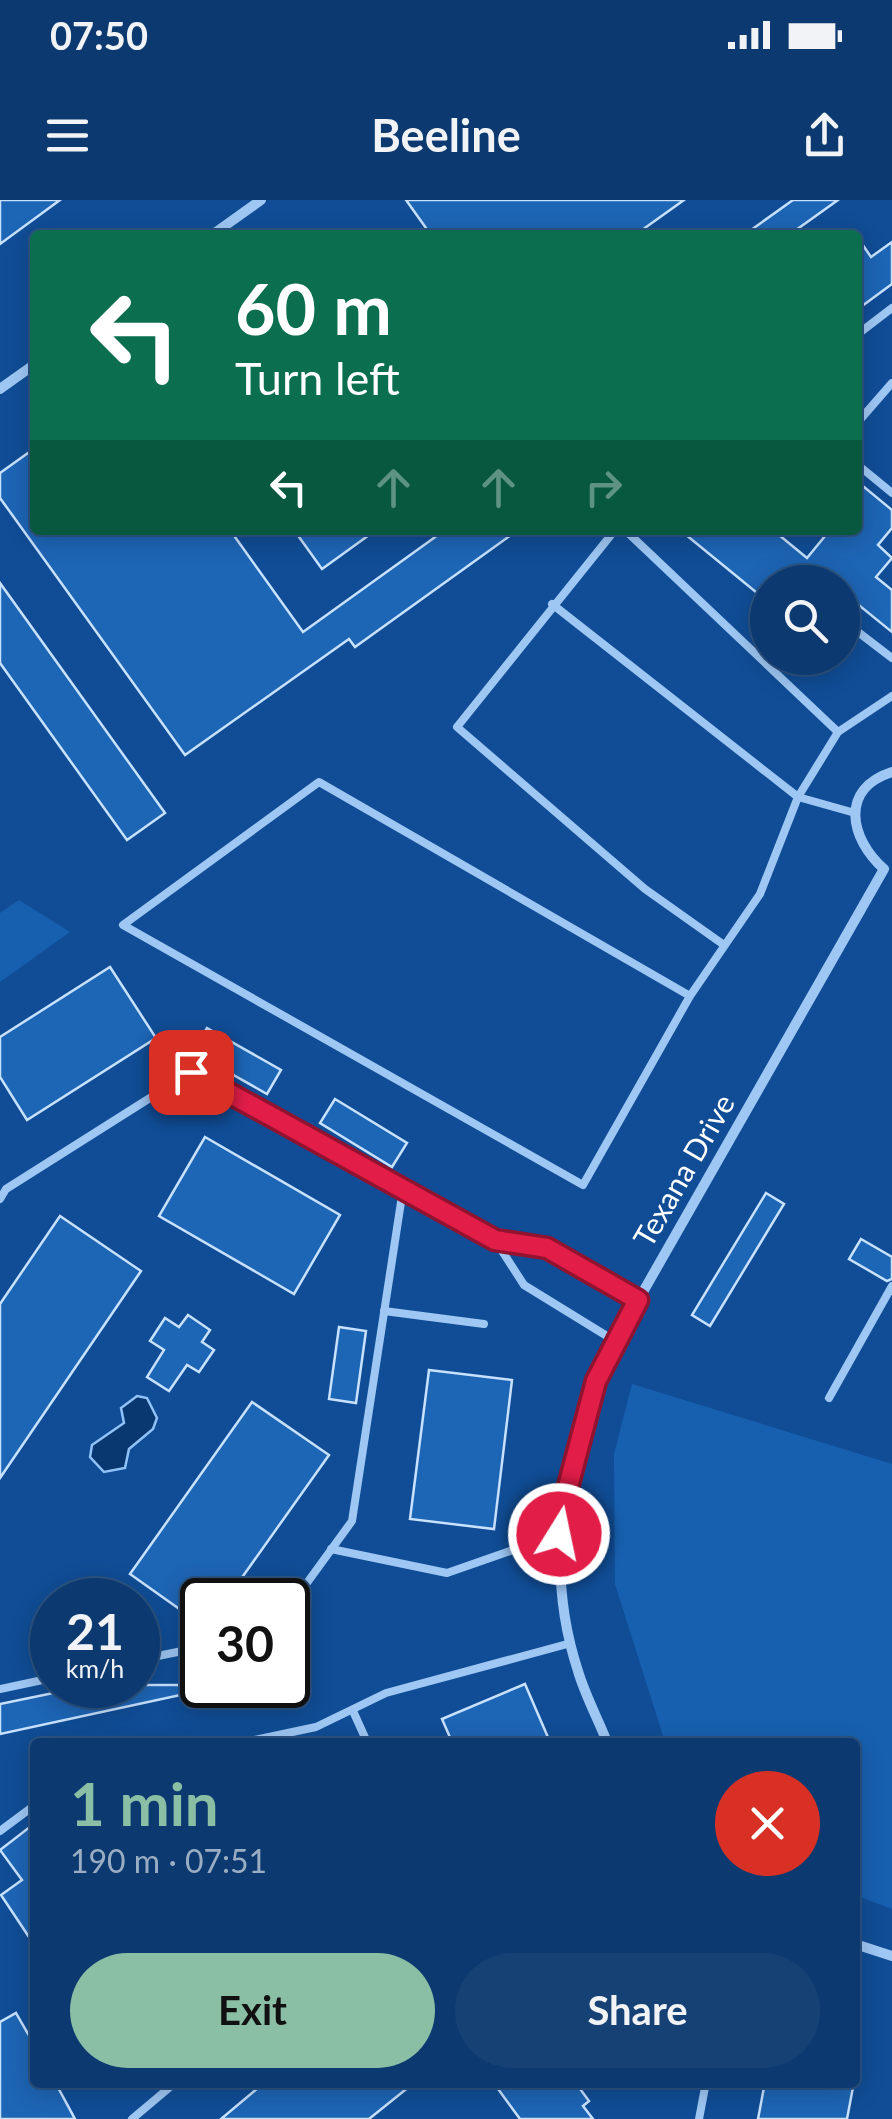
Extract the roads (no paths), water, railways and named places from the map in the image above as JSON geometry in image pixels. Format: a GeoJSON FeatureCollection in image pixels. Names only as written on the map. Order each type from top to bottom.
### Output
{"type":"FeatureCollection","features":[{"type":"Feature","properties":{"kind":"street"},"geometry":{"type":"LineString","coordinates":[[219,230],[261,200]]}},
{"type":"Feature","properties":{"kind":"street"},"geometry":{"type":"LineString","coordinates":[[0,389],[30,368]]}},
{"type":"Feature","properties":{"kind":"street"},"geometry":{"type":"LineString","coordinates":[[854,813],[861,794],[879,776],[892,772]]}},
{"type":"Feature","properties":{"kind":"street","name":"Texana Drive"},"geometry":{"type":"LineString","coordinates":[[606,1738],[570,1643],[558,1564],[559,1534],[578,1443],[596,1381],[615,1341],[888,867],[858,837],[854,813]]}},
{"type":"Feature","properties":{"kind":"street"},"geometry":{"type":"LineString","coordinates":[[860,1946],[892,1956]]}},
{"type":"Feature","properties":{"kind":"lane"},"geometry":{"type":"LineString","coordinates":[[862,331],[892,308]]}},
{"type":"Feature","properties":{"kind":"lane"},"geometry":{"type":"LineString","coordinates":[[862,417],[892,383]]}},
{"type":"Feature","properties":{"kind":"lane"},"geometry":{"type":"LineString","coordinates":[[862,468],[892,493]]}},
{"type":"Feature","properties":{"kind":"lane"},"geometry":{"type":"LineString","coordinates":[[610,535],[458,727],[645,889],[724,946]]}},
{"type":"Feature","properties":{"kind":"lane"},"geometry":{"type":"LineString","coordinates":[[629,535],[838,732]]}},
{"type":"Feature","properties":{"kind":"lane"},"geometry":{"type":"LineString","coordinates":[[552,604],[798,797],[854,813]]}},
{"type":"Feature","properties":{"kind":"lane"},"geometry":{"type":"LineString","coordinates":[[860,634],[892,658]]}},
{"type":"Feature","properties":{"kind":"lane"},"geometry":{"type":"LineString","coordinates":[[690,996],[320,782],[123,925],[583,1185],[690,996],[760,894],[798,797],[838,732],[892,696]]}},
{"type":"Feature","properties":{"kind":"lane"},"geometry":{"type":"LineString","coordinates":[[0,1199],[6,1189],[191,1072],[495,1240],[547,1248],[638,1300]]}},
{"type":"Feature","properties":{"kind":"lane"},"geometry":{"type":"LineString","coordinates":[[310,1579],[352,1520],[403,1189]]}},
{"type":"Feature","properties":{"kind":"lane"},"geometry":{"type":"LineString","coordinates":[[495,1240],[524,1284],[615,1341]]}},
{"type":"Feature","properties":{"kind":"lane"},"geometry":{"type":"LineString","coordinates":[[829,1398],[892,1286]]}},
{"type":"Feature","properties":{"kind":"lane"},"geometry":{"type":"LineString","coordinates":[[384,1311],[484,1324]]}},
{"type":"Feature","properties":{"kind":"lane"},"geometry":{"type":"LineString","coordinates":[[331,1550],[446,1573],[559,1534]]}},
{"type":"Feature","properties":{"kind":"lane"},"geometry":{"type":"LineString","coordinates":[[264,1738],[316,1727],[386,1693],[570,1643]]}},
{"type":"Feature","properties":{"kind":"lane"},"geometry":{"type":"LineString","coordinates":[[0,1689],[30,1683]]}},
{"type":"Feature","properties":{"kind":"lane"},"geometry":{"type":"LineString","coordinates":[[353,1711],[365,1738]]}},
{"type":"Feature","properties":{"kind":"lane"},"geometry":{"type":"LineString","coordinates":[[0,1831],[30,1809]]}},
{"type":"Feature","properties":{"kind":"lane"},"geometry":{"type":"LineString","coordinates":[[132,2119],[169,2088]]}},
{"type":"Feature","properties":{"kind":"lane"},"geometry":{"type":"LineString","coordinates":[[699,2119],[705,2088]]}}]}
